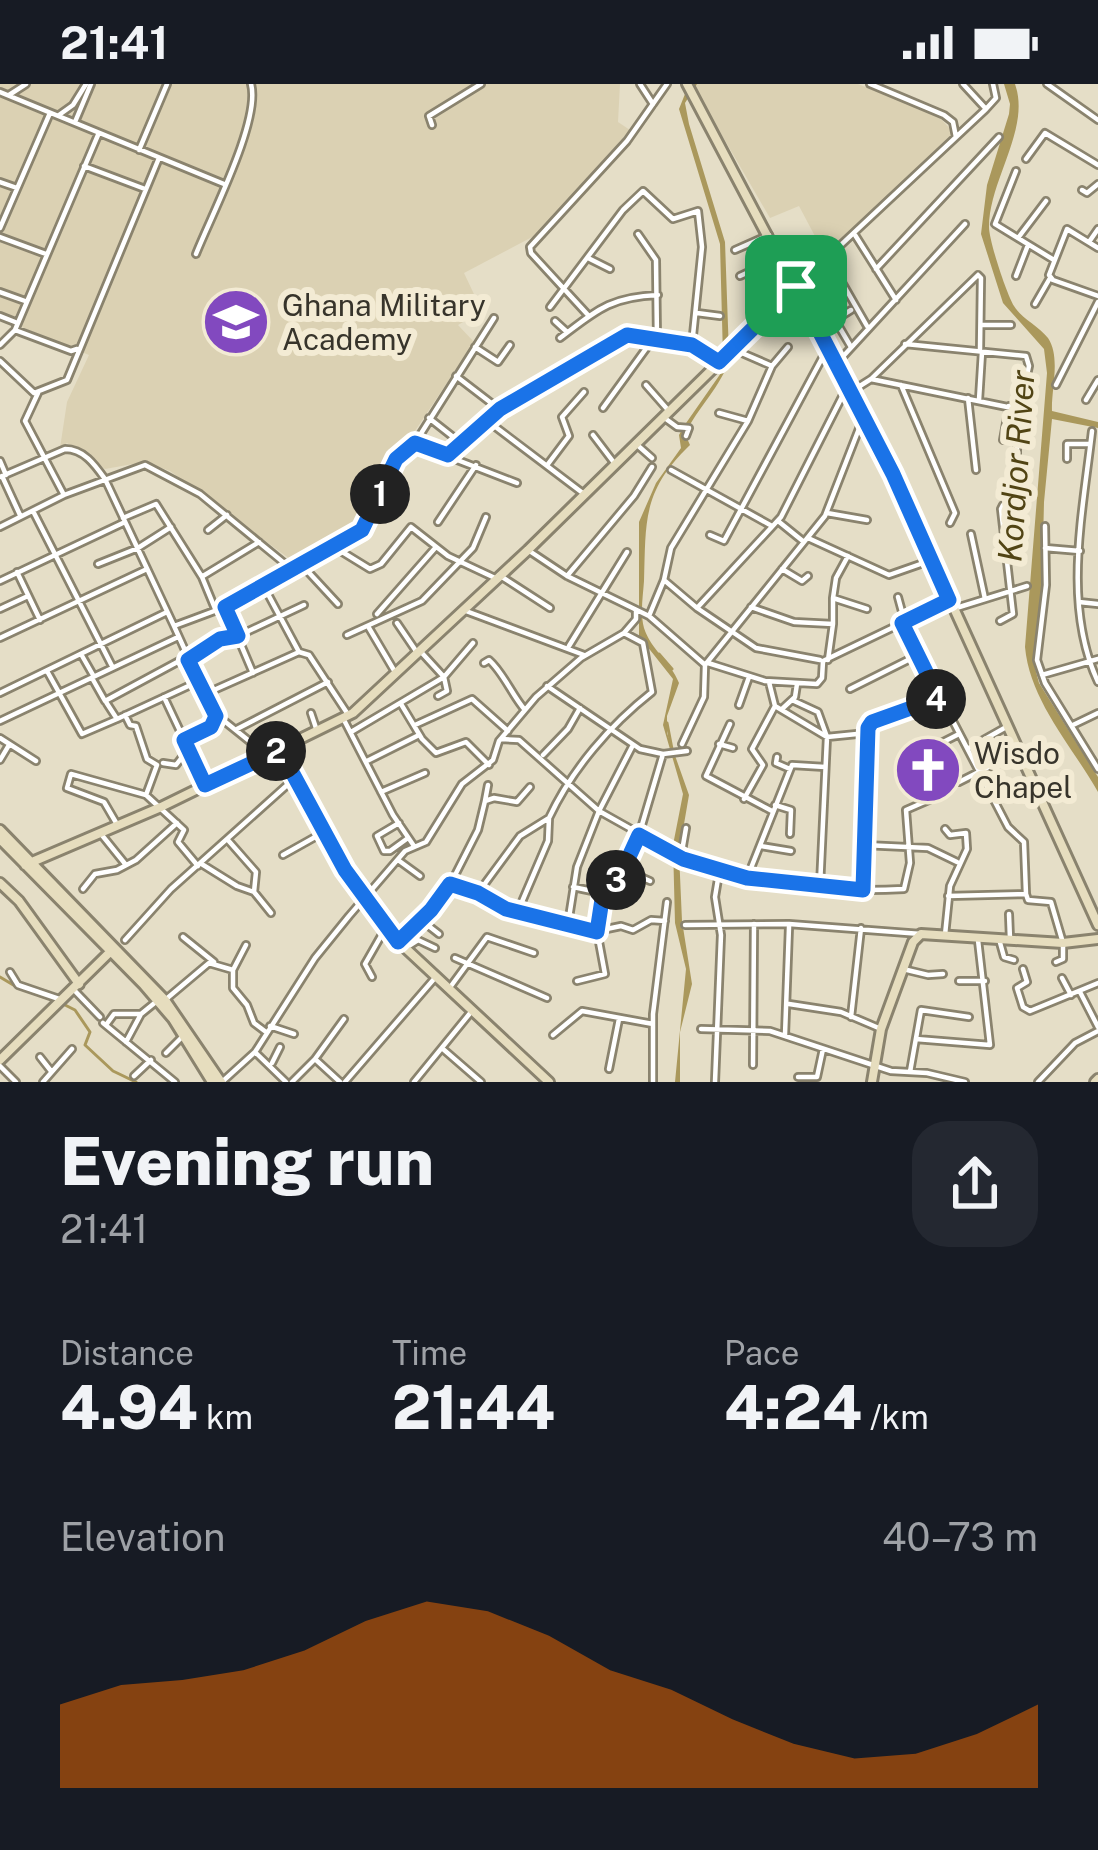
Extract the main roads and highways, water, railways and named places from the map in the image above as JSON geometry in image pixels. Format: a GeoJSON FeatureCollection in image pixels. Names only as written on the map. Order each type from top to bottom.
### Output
{"type":"FeatureCollection","features":[{"type":"Feature","properties":{"kind":"main road"},"geometry":{"type":"LineString","coordinates":[[689,87],[864,415],[1098,926]]}},
{"type":"Feature","properties":{"kind":"main road"},"geometry":{"type":"LineString","coordinates":[[28,863],[161,807],[346,718],[528,550],[796,286]]}},
{"type":"Feature","properties":{"kind":"main road"},"geometry":{"type":"LineString","coordinates":[[280,750],[323,832],[385,929],[549,1082]]}},
{"type":"Feature","properties":{"kind":"main road"},"geometry":{"type":"LineString","coordinates":[[0,834],[161,1001],[215,1082]]}},
{"type":"Feature","properties":{"kind":"main road"},"geometry":{"type":"LineString","coordinates":[[0,883],[19,901],[76,987]]}},
{"type":"Feature","properties":{"kind":"main road"},"geometry":{"type":"LineString","coordinates":[[872,1082],[881,1029],[913,942],[921,934],[1063,943],[1098,939]]}},
{"type":"Feature","properties":{"kind":"main road"},"geometry":{"type":"LineString","coordinates":[[0,1063],[113,950]]}},
{"type":"Feature","properties":{"kind":"main road"},"geometry":{"type":"LineString","coordinates":[[161,1001],[215,1082]]}},
{"type":"Feature","properties":{"kind":"waterway"},"geometry":{"type":"LineString","coordinates":[[659,654],[672,669]]}},
{"type":"Feature","properties":{"kind":"waterway"},"geometry":{"type":"LineString","coordinates":[[667,723],[672,749]]}},
{"type":"Feature","properties":{"kind":"waterway"},"geometry":{"type":"LineString","coordinates":[[0,977],[15,986]]}},
{"type":"Feature","properties":{"kind":"waterway"},"geometry":{"type":"LineString","coordinates":[[63,1004],[75,1010],[90,1032],[85,1045],[113,1071],[136,1082]]}},
{"type":"Feature","properties":{"kind":"place","name":"Ghana Military Academy"},"geometry":{"type":"Point","coordinates":[236,322]}},
{"type":"Feature","properties":{"kind":"place","name":"Wisdo Chapel"},"geometry":{"type":"Point","coordinates":[928,770]}},
{"type":"Feature","properties":{"kind":"water label","name":"Kordjor River"},"geometry":{"type":"Point","coordinates":[1016,466]}}]}
